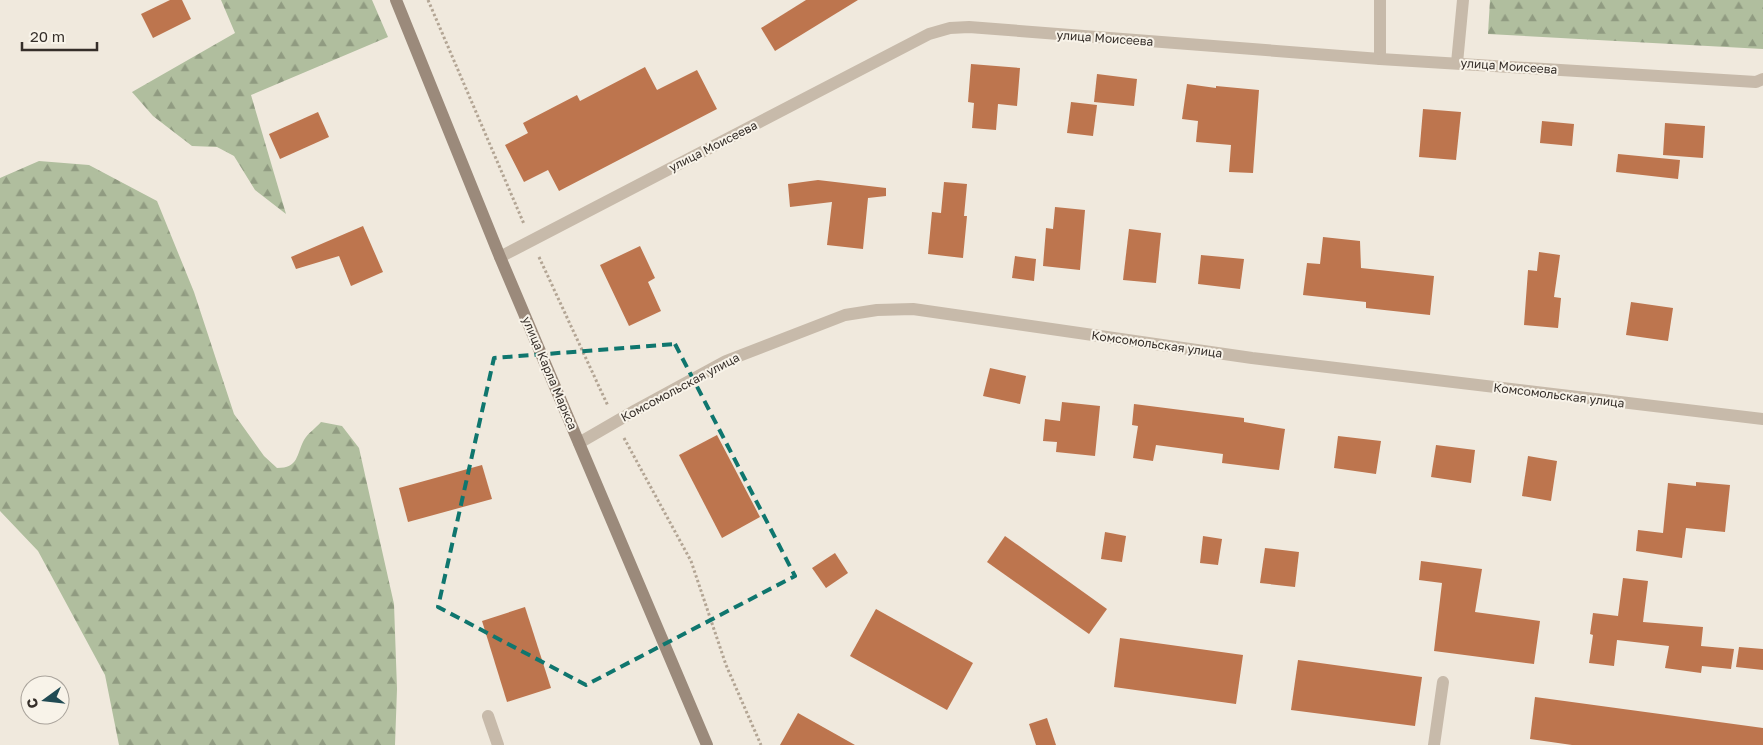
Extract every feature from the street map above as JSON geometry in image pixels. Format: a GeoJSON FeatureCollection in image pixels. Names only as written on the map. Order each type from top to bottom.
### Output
{"type":"FeatureCollection","features":[{"type":"Feature","properties":{"kind":"street","name":"улица Карла Маркса"},"geometry":{"type":"LineString","coordinates":[[396,0],[500,257],[708,745]]}},
{"type":"Feature","properties":{"kind":"street"},"geometry":{"type":"LineString","coordinates":[[1380,0],[1380,59]]}},
{"type":"Feature","properties":{"kind":"street"},"geometry":{"type":"LineString","coordinates":[[1457,63],[1463,0]]}},
{"type":"Feature","properties":{"kind":"street","name":"улица Моисеева"},"geometry":{"type":"LineString","coordinates":[[500,257],[929,34],[950,28],[969,27],[1380,59],[1756,82],[1763,78]]}},
{"type":"Feature","properties":{"kind":"street","name":"Комсомольская улица"},"geometry":{"type":"LineString","coordinates":[[579,443],[726,361],[845,315],[877,310],[913,309],[1252,358],[1763,419]]}},
{"type":"Feature","properties":{"kind":"street"},"geometry":{"type":"LineString","coordinates":[[1434,745],[1443,682]]}},
{"type":"Feature","properties":{"kind":"street"},"geometry":{"type":"LineString","coordinates":[[488,716],[498,745]]}},
{"type":"Feature","properties":{"kind":"path"},"geometry":{"type":"LineString","coordinates":[[428,0],[530,240],[615,422],[691,561],[726,665],[761,745]]}},
{"type":"Feature","properties":{"kind":"highlighted area"},"geometry":{"type":"Polygon","coordinates":[[[675,344],[795,576],[586,685],[438,607],[494,358],[675,344]]]}},
{"type":"Feature","properties":{"kind":"green space"},"geometry":{"type":"Polygon","coordinates":[[[221,0],[372,0],[388,37],[251,95],[286,214],[255,190],[234,156],[217,147],[192,146],[153,116],[132,92],[235,33],[221,0]]]}},
{"type":"Feature","properties":{"kind":"green space"},"geometry":{"type":"Polygon","coordinates":[[[1490,0],[1763,0],[1763,49],[1488,34],[1490,0]]]}},
{"type":"Feature","properties":{"kind":"green space"},"geometry":{"type":"Polygon","coordinates":[[[39,161],[89,165],[157,201],[194,292],[234,414],[264,456],[277,468],[289,466],[296,460],[306,437],[321,422],[342,426],[359,448],[394,604],[397,689],[395,745],[119,745],[105,675],[38,551],[0,511],[0,178],[39,161]]]}},
{"type":"Feature","properties":{"kind":"building"},"geometry":{"type":"Polygon","coordinates":[[[170,0],[182,0],[191,19],[153,38],[141,14],[170,0]]]}},
{"type":"Feature","properties":{"kind":"building"},"geometry":{"type":"Polygon","coordinates":[[[806,0],[858,0],[775,51],[761,28],[806,0]]]}},
{"type":"Feature","properties":{"kind":"building"},"geometry":{"type":"Polygon","coordinates":[[[971,64],[1020,68],[1017,106],[998,104],[996,130],[972,128],[974,103],[968,102],[971,64]]]}},
{"type":"Feature","properties":{"kind":"building"},"geometry":{"type":"Polygon","coordinates":[[[645,67],[657,90],[697,70],[717,109],[559,191],[548,170],[524,182],[505,145],[528,133],[523,123],[577,95],[580,101],[645,67]]]}},
{"type":"Feature","properties":{"kind":"building"},"geometry":{"type":"Polygon","coordinates":[[[1097,74],[1137,79],[1134,106],[1094,102],[1097,74]]]}},
{"type":"Feature","properties":{"kind":"building"},"geometry":{"type":"Polygon","coordinates":[[[1187,84],[1216,88],[1216,86],[1259,90],[1253,173],[1229,172],[1231,145],[1196,142],[1198,121],[1182,119],[1187,84]]]}},
{"type":"Feature","properties":{"kind":"building"},"geometry":{"type":"Polygon","coordinates":[[[1071,102],[1097,105],[1093,136],[1067,133],[1071,102]]]}},
{"type":"Feature","properties":{"kind":"building"},"geometry":{"type":"Polygon","coordinates":[[[1423,109],[1461,112],[1456,160],[1419,157],[1423,109]]]}},
{"type":"Feature","properties":{"kind":"building"},"geometry":{"type":"Polygon","coordinates":[[[318,112],[329,137],[280,159],[269,134],[318,112]]]}},
{"type":"Feature","properties":{"kind":"building"},"geometry":{"type":"Polygon","coordinates":[[[1542,121],[1574,124],[1572,146],[1540,143],[1542,121]]]}},
{"type":"Feature","properties":{"kind":"building"},"geometry":{"type":"Polygon","coordinates":[[[1665,123],[1705,126],[1703,158],[1663,155],[1665,123]]]}},
{"type":"Feature","properties":{"kind":"building"},"geometry":{"type":"Polygon","coordinates":[[[1618,154],[1680,160],[1678,179],[1616,172],[1618,154]]]}},
{"type":"Feature","properties":{"kind":"building"},"geometry":{"type":"Polygon","coordinates":[[[818,180],[886,188],[886,196],[868,198],[863,249],[827,245],[832,202],[790,207],[788,184],[818,180]]]}},
{"type":"Feature","properties":{"kind":"building"},"geometry":{"type":"Polygon","coordinates":[[[944,182],[967,184],[964,216],[967,216],[963,258],[928,254],[932,212],[941,213],[944,182]]]}},
{"type":"Feature","properties":{"kind":"building"},"geometry":{"type":"Polygon","coordinates":[[[1055,207],[1085,210],[1080,270],[1043,266],[1046,228],[1053,229],[1055,207]]]}},
{"type":"Feature","properties":{"kind":"building"},"geometry":{"type":"Polygon","coordinates":[[[363,226],[383,272],[351,286],[339,256],[296,269],[291,257],[363,226]]]}},
{"type":"Feature","properties":{"kind":"building"},"geometry":{"type":"Polygon","coordinates":[[[1129,229],[1161,233],[1156,283],[1123,280],[1129,229]]]}},
{"type":"Feature","properties":{"kind":"building"},"geometry":{"type":"Polygon","coordinates":[[[1323,237],[1360,241],[1361,268],[1434,276],[1430,315],[1366,308],[1366,302],[1303,295],[1307,263],[1320,264],[1323,237]]]}},
{"type":"Feature","properties":{"kind":"building"},"geometry":{"type":"Polygon","coordinates":[[[640,246],[655,278],[648,282],[661,311],[629,326],[600,265],[640,246]]]}},
{"type":"Feature","properties":{"kind":"building"},"geometry":{"type":"Polygon","coordinates":[[[1539,252],[1560,255],[1554,297],[1561,298],[1558,328],[1524,325],[1528,270],[1537,271],[1539,252]]]}},
{"type":"Feature","properties":{"kind":"building"},"geometry":{"type":"Polygon","coordinates":[[[1201,255],[1244,259],[1240,289],[1198,284],[1201,255]]]}},
{"type":"Feature","properties":{"kind":"building"},"geometry":{"type":"Polygon","coordinates":[[[1015,256],[1036,259],[1034,281],[1012,278],[1015,256]]]}},
{"type":"Feature","properties":{"kind":"building"},"geometry":{"type":"Polygon","coordinates":[[[1631,302],[1673,308],[1668,341],[1626,335],[1631,302]]]}},
{"type":"Feature","properties":{"kind":"building"},"geometry":{"type":"Polygon","coordinates":[[[990,368],[1026,376],[1020,404],[983,396],[990,368]]]}},
{"type":"Feature","properties":{"kind":"building"},"geometry":{"type":"Polygon","coordinates":[[[1062,402],[1100,406],[1095,456],[1056,452],[1057,442],[1043,441],[1045,419],[1060,421],[1062,402]]]}},
{"type":"Feature","properties":{"kind":"building"},"geometry":{"type":"Polygon","coordinates":[[[1134,404],[1244,418],[1244,422],[1285,429],[1279,470],[1222,463],[1223,454],[1156,445],[1153,461],[1133,458],[1138,426],[1132,425],[1134,404]]]}},
{"type":"Feature","properties":{"kind":"building"},"geometry":{"type":"Polygon","coordinates":[[[717,435],[760,517],[722,538],[679,455],[717,435]]]}},
{"type":"Feature","properties":{"kind":"building"},"geometry":{"type":"Polygon","coordinates":[[[1338,436],[1381,441],[1376,474],[1334,468],[1338,436]]]}},
{"type":"Feature","properties":{"kind":"building"},"geometry":{"type":"Polygon","coordinates":[[[1436,445],[1475,450],[1471,483],[1431,477],[1436,445]]]}},
{"type":"Feature","properties":{"kind":"building"},"geometry":{"type":"Polygon","coordinates":[[[1528,456],[1557,461],[1551,501],[1522,496],[1528,456]]]}},
{"type":"Feature","properties":{"kind":"building"},"geometry":{"type":"Polygon","coordinates":[[[482,465],[492,499],[408,522],[399,488],[482,465]]]}},
{"type":"Feature","properties":{"kind":"building"},"geometry":{"type":"Polygon","coordinates":[[[1696,482],[1730,485],[1725,532],[1686,528],[1682,558],[1636,551],[1638,530],[1663,533],[1668,483],[1696,486],[1696,482]]]}},
{"type":"Feature","properties":{"kind":"building"},"geometry":{"type":"Polygon","coordinates":[[[1105,532],[1126,536],[1122,562],[1101,559],[1105,532]]]}},
{"type":"Feature","properties":{"kind":"building"},"geometry":{"type":"Polygon","coordinates":[[[1005,536],[1107,609],[1089,634],[987,562],[1005,536]]]}},
{"type":"Feature","properties":{"kind":"building"},"geometry":{"type":"Polygon","coordinates":[[[1203,536],[1222,539],[1218,565],[1200,563],[1203,536]]]}},
{"type":"Feature","properties":{"kind":"building"},"geometry":{"type":"Polygon","coordinates":[[[1265,548],[1299,552],[1295,587],[1260,583],[1265,548]]]}},
{"type":"Feature","properties":{"kind":"building"},"geometry":{"type":"Polygon","coordinates":[[[835,553],[848,573],[826,588],[812,568],[835,553]]]}},
{"type":"Feature","properties":{"kind":"building"},"geometry":{"type":"Polygon","coordinates":[[[1421,561],[1482,569],[1475,612],[1540,621],[1534,664],[1434,651],[1442,583],[1419,580],[1421,561]]]}},
{"type":"Feature","properties":{"kind":"building"},"geometry":{"type":"Polygon","coordinates":[[[1623,578],[1648,581],[1643,622],[1703,627],[1701,646],[1734,649],[1731,669],[1702,666],[1701,673],[1665,668],[1669,646],[1617,640],[1614,666],[1589,663],[1593,635],[1590,634],[1593,613],[1618,616],[1623,578]]]}},
{"type":"Feature","properties":{"kind":"building"},"geometry":{"type":"Polygon","coordinates":[[[525,607],[551,688],[507,702],[482,621],[525,607]]]}},
{"type":"Feature","properties":{"kind":"building"},"geometry":{"type":"Polygon","coordinates":[[[876,609],[973,663],[947,710],[850,656],[876,609]]]}},
{"type":"Feature","properties":{"kind":"building"},"geometry":{"type":"Polygon","coordinates":[[[1120,638],[1243,655],[1236,704],[1114,687],[1120,638]]]}},
{"type":"Feature","properties":{"kind":"building"},"geometry":{"type":"Polygon","coordinates":[[[1739,647],[1763,649],[1763,670],[1736,667],[1739,647]]]}},
{"type":"Feature","properties":{"kind":"building"},"geometry":{"type":"Polygon","coordinates":[[[1298,660],[1422,677],[1415,726],[1291,710],[1298,660]]]}},
{"type":"Feature","properties":{"kind":"building"},"geometry":{"type":"Polygon","coordinates":[[[1535,697],[1763,728],[1763,745],[1572,745],[1530,739],[1535,697]]]}},
{"type":"Feature","properties":{"kind":"building"},"geometry":{"type":"Polygon","coordinates":[[[798,713],[855,745],[780,745],[798,713]]]}},
{"type":"Feature","properties":{"kind":"building"},"geometry":{"type":"Polygon","coordinates":[[[1047,718],[1056,745],[1036,745],[1029,724],[1047,718]]]}}]}
